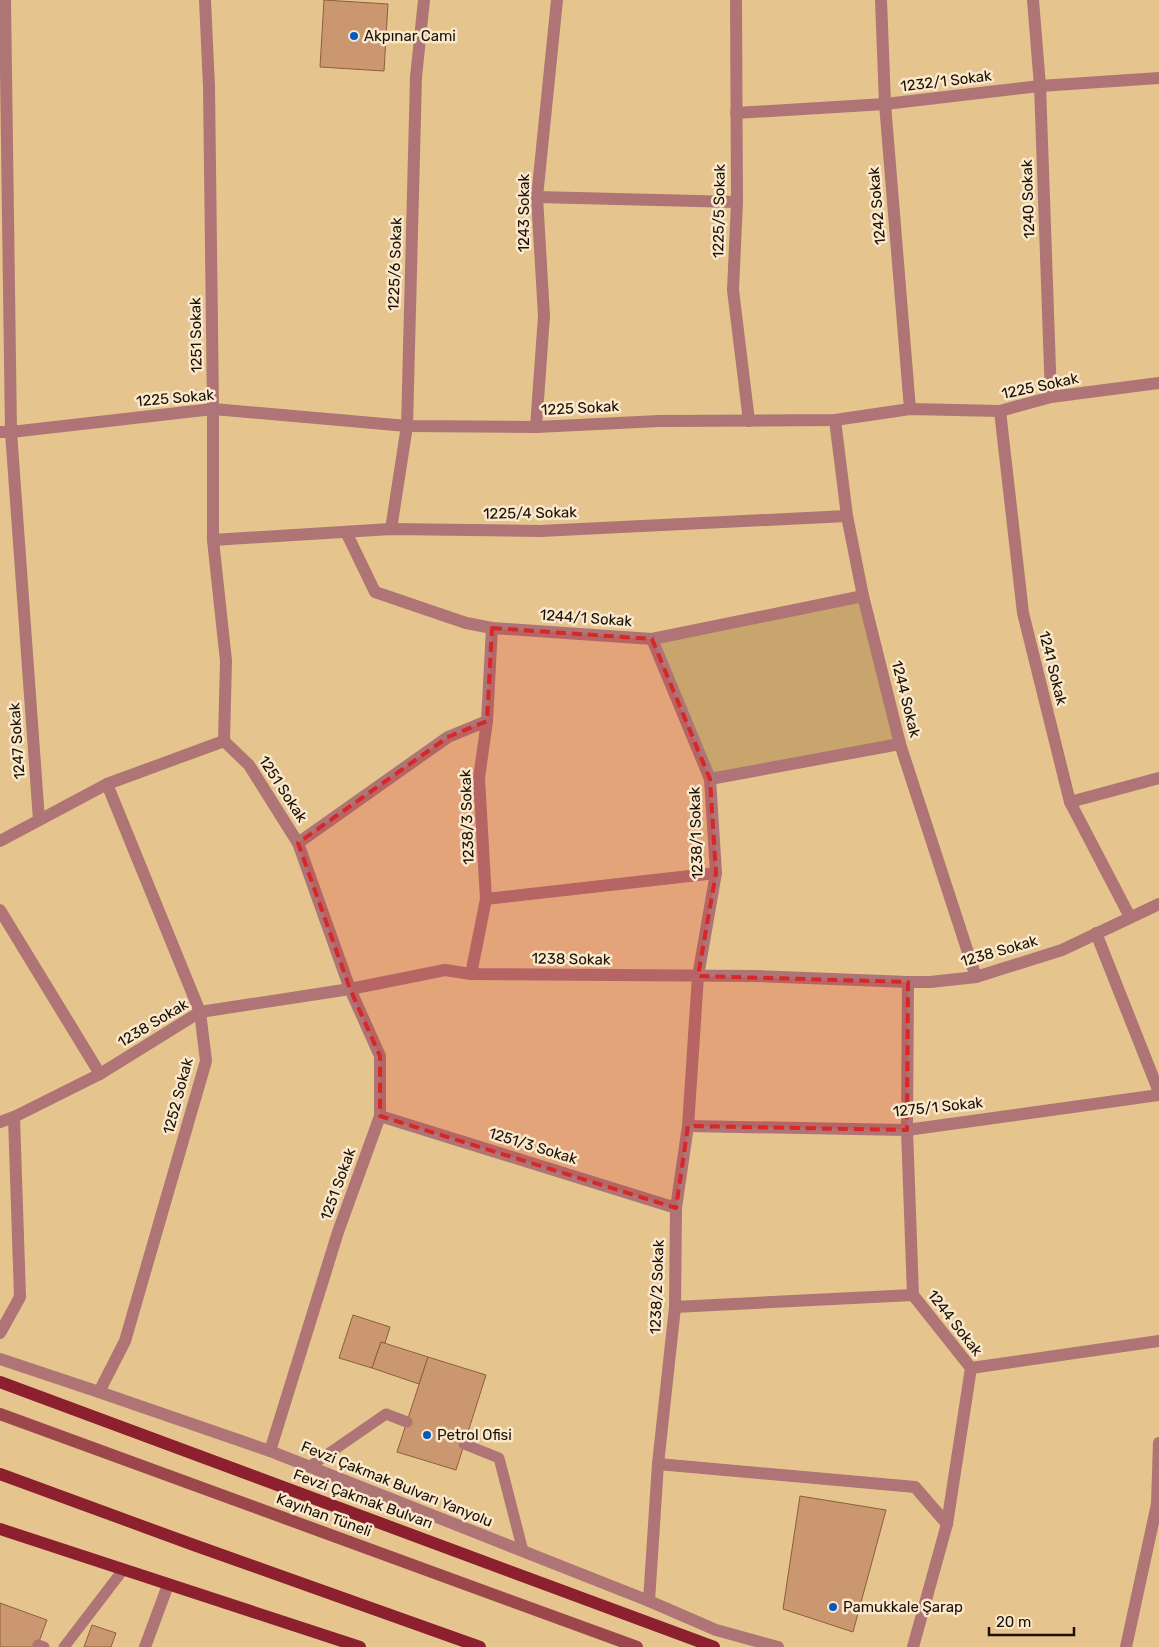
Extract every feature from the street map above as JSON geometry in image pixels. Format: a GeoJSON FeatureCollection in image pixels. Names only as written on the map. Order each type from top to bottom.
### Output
{"type":"FeatureCollection","features":[{"type":"Feature","properties":{"kind":"main road","name":"Fevzi Çakmak Bulvarı"},"geometry":{"type":"LineString","coordinates":[[0,1382],[714,1647]]}},
{"type":"Feature","properties":{"kind":"main road","name":"Kayıhan Tüneli"},"geometry":{"type":"LineString","coordinates":[[0,1414],[638,1647]]}},
{"type":"Feature","properties":{"kind":"main road"},"geometry":{"type":"LineString","coordinates":[[0,1474],[200,1548],[480,1647]]}},
{"type":"Feature","properties":{"kind":"main road"},"geometry":{"type":"LineString","coordinates":[[0,1529],[360,1647]]}},
{"type":"Feature","properties":{"kind":"street","name":"1247 Sokak"},"geometry":{"type":"LineString","coordinates":[[6,0],[6,432],[39,820]]}},
{"type":"Feature","properties":{"kind":"street","name":"1251 Sokak"},"geometry":{"type":"LineString","coordinates":[[205,0],[209,87],[213,540],[226,661],[224,741],[249,765],[298,843],[350,989],[380,1056],[380,1116],[338,1232],[270,1451]]}},
{"type":"Feature","properties":{"kind":"street","name":"1225/6 Sokak"},"geometry":{"type":"LineString","coordinates":[[391,529],[407,426],[416,77],[424,0]]}},
{"type":"Feature","properties":{"kind":"street","name":"1243 Sokak"},"geometry":{"type":"LineString","coordinates":[[536,427],[544,316],[537,197],[557,0]]}},
{"type":"Feature","properties":{"kind":"street","name":"1225/5 Sokak"},"geometry":{"type":"LineString","coordinates":[[736,0],[737,202],[733,290],[749,421]]}},
{"type":"Feature","properties":{"kind":"street","name":"1242 Sokak"},"geometry":{"type":"LineString","coordinates":[[881,0],[885,104],[910,409]]}},
{"type":"Feature","properties":{"kind":"street","name":"1240 Sokak"},"geometry":{"type":"LineString","coordinates":[[1033,0],[1040,86],[1051,397]]}},
{"type":"Feature","properties":{"kind":"street","name":"1232/1 Sokak"},"geometry":{"type":"LineString","coordinates":[[736,112],[885,104],[1040,86],[1159,78]]}},
{"type":"Feature","properties":{"kind":"street"},"geometry":{"type":"LineString","coordinates":[[537,197],[737,202]]}},
{"type":"Feature","properties":{"kind":"street","name":"1225 Sokak"},"geometry":{"type":"LineString","coordinates":[[6,432],[213,409],[407,426],[536,427],[659,421],[835,420],[910,409],[1000,411],[1051,397],[1159,383]]}},
{"type":"Feature","properties":{"kind":"street","name":"1241 Sokak"},"geometry":{"type":"LineString","coordinates":[[1000,411],[1022,613],[1070,802],[1130,917]]}},
{"type":"Feature","properties":{"kind":"street","name":"1244 Sokak"},"geometry":{"type":"LineString","coordinates":[[835,420],[847,516],[863,596],[900,744],[976,977]]}},
{"type":"Feature","properties":{"kind":"street","name":"1225/4 Sokak"},"geometry":{"type":"LineString","coordinates":[[213,540],[391,529],[540,531],[847,516]]}},
{"type":"Feature","properties":{"kind":"street","name":"1244/1 Sokak"},"geometry":{"type":"LineString","coordinates":[[346,532],[375,592],[466,622],[492,628],[652,639],[863,596]]}},
{"type":"Feature","properties":{"kind":"street","name":"1238/3 Sokak"},"geometry":{"type":"LineString","coordinates":[[471,974],[486,898],[479,778],[487,721],[492,628]]}},
{"type":"Feature","properties":{"kind":"street","name":"1238/1 Sokak"},"geometry":{"type":"LineString","coordinates":[[652,639],[710,779],[716,874],[698,976]]}},
{"type":"Feature","properties":{"kind":"street"},"geometry":{"type":"LineString","coordinates":[[298,843],[448,737],[487,721]]}},
{"type":"Feature","properties":{"kind":"street"},"geometry":{"type":"LineString","coordinates":[[0,841],[107,784],[224,741]]}},
{"type":"Feature","properties":{"kind":"street"},"geometry":{"type":"LineString","coordinates":[[710,779],[900,744]]}},
{"type":"Feature","properties":{"kind":"street"},"geometry":{"type":"LineString","coordinates":[[1070,802],[1159,778]]}},
{"type":"Feature","properties":{"kind":"street","name":"1252 Sokak"},"geometry":{"type":"LineString","coordinates":[[99,1392],[125,1341],[206,1060],[200,1012],[107,784]]}},
{"type":"Feature","properties":{"kind":"street"},"geometry":{"type":"LineString","coordinates":[[486,898],[716,874]]}},
{"type":"Feature","properties":{"kind":"street","name":"1238 Sokak"},"geometry":{"type":"LineString","coordinates":[[0,1122],[14,1117],[100,1074],[200,1012],[350,989],[445,970],[471,974],[755,976],[908,982],[930,982],[976,977],[1062,950],[1159,904]]}},
{"type":"Feature","properties":{"kind":"street"},"geometry":{"type":"LineString","coordinates":[[0,910],[100,1074]]}},
{"type":"Feature","properties":{"kind":"street"},"geometry":{"type":"LineString","coordinates":[[1096,933],[1159,1093]]}},
{"type":"Feature","properties":{"kind":"street","name":"1238/2 Sokak"},"geometry":{"type":"LineString","coordinates":[[649,1601],[658,1464],[675,1307],[676,1208],[688,1126],[698,976]]}},
{"type":"Feature","properties":{"kind":"street","name":"1244 Sokak"},"geometry":{"type":"LineString","coordinates":[[908,982],[907,1130],[913,1295],[971,1368],[947,1524],[913,1647]]}},
{"type":"Feature","properties":{"kind":"street","name":"1275/1 Sokak"},"geometry":{"type":"LineString","coordinates":[[688,1126],[907,1130],[1159,1093]]}},
{"type":"Feature","properties":{"kind":"street","name":"1251/3 Sokak"},"geometry":{"type":"LineString","coordinates":[[380,1116],[676,1208]]}},
{"type":"Feature","properties":{"kind":"street"},"geometry":{"type":"LineString","coordinates":[[0,1333],[20,1297],[14,1117]]}},
{"type":"Feature","properties":{"kind":"street"},"geometry":{"type":"LineString","coordinates":[[675,1307],[913,1295]]}},
{"type":"Feature","properties":{"kind":"street"},"geometry":{"type":"LineString","coordinates":[[971,1368],[1159,1340]]}},
{"type":"Feature","properties":{"kind":"street","name":"Fevzi Çakmak Bulvarı Yanyolu"},"geometry":{"type":"LineString","coordinates":[[0,1360],[270,1451],[649,1601],[716,1630],[778,1647]]}},
{"type":"Feature","properties":{"kind":"street"},"geometry":{"type":"LineString","coordinates":[[1126,1647],[1157,1504],[1159,1443]]}},
{"type":"Feature","properties":{"kind":"street"},"geometry":{"type":"LineString","coordinates":[[658,1464],[915,1486],[947,1524]]}},
{"type":"Feature","properties":{"kind":"street"},"geometry":{"type":"LineString","coordinates":[[145,1647],[168,1585]]}},
{"type":"Feature","properties":{"kind":"lane"},"geometry":{"type":"LineString","coordinates":[[310,1467],[386,1414],[407,1422]]}},
{"type":"Feature","properties":{"kind":"lane"},"geometry":{"type":"LineString","coordinates":[[464,1444],[499,1458],[523,1551]]}},
{"type":"Feature","properties":{"kind":"lane"},"geometry":{"type":"LineString","coordinates":[[64,1647],[123,1570]]}},
{"type":"Feature","properties":{"kind":"highlighted area"},"geometry":{"type":"Polygon","coordinates":[[[492,628],[652,639],[710,779],[716,873],[698,976],[908,982],[907,1130],[688,1126],[676,1208],[380,1116],[380,1056],[350,989],[298,843],[448,737],[487,721],[492,628]]]}},
{"type":"Feature","properties":{"kind":"shaded area"},"geometry":{"type":"Polygon","coordinates":[[[863,596],[900,744],[710,779],[652,639],[863,596]]]}},
{"type":"Feature","properties":{"kind":"building","name":"Akpınar Cami"},"geometry":{"type":"Polygon","coordinates":[[[324,0],[388,4],[384,71],[320,67],[324,0]]]}},
{"type":"Feature","properties":{"kind":"building"},"geometry":{"type":"Polygon","coordinates":[[[353,1315],[390,1327],[385,1343],[381,1342],[372,1368],[339,1358],[353,1315]]]}},
{"type":"Feature","properties":{"kind":"building"},"geometry":{"type":"Polygon","coordinates":[[[381,1342],[428,1357],[419,1384],[372,1368],[381,1342]]]}},
{"type":"Feature","properties":{"kind":"building"},"geometry":{"type":"Polygon","coordinates":[[[428,1357],[486,1375],[456,1470],[397,1452],[428,1357]]]}},
{"type":"Feature","properties":{"kind":"building"},"geometry":{"type":"Polygon","coordinates":[[[800,1496],[886,1510],[853,1632],[783,1609],[800,1496]]]}},
{"type":"Feature","properties":{"kind":"building"},"geometry":{"type":"Polygon","coordinates":[[[0,1603],[47,1620],[37,1647],[0,1647],[0,1603]]]}},
{"type":"Feature","properties":{"kind":"building"},"geometry":{"type":"Polygon","coordinates":[[[92,1625],[116,1633],[111,1647],[84,1647],[92,1625]]]}},
{"type":"Feature","properties":{"kind":"place","name":"Akpınar Cami"},"geometry":{"type":"Point","coordinates":[354,36]}},
{"type":"Feature","properties":{"kind":"place","name":"Petrol Ofisi"},"geometry":{"type":"Point","coordinates":[427,1435]}},
{"type":"Feature","properties":{"kind":"place","name":"Pamukkale Şarap"},"geometry":{"type":"Point","coordinates":[833,1607]}}]}
